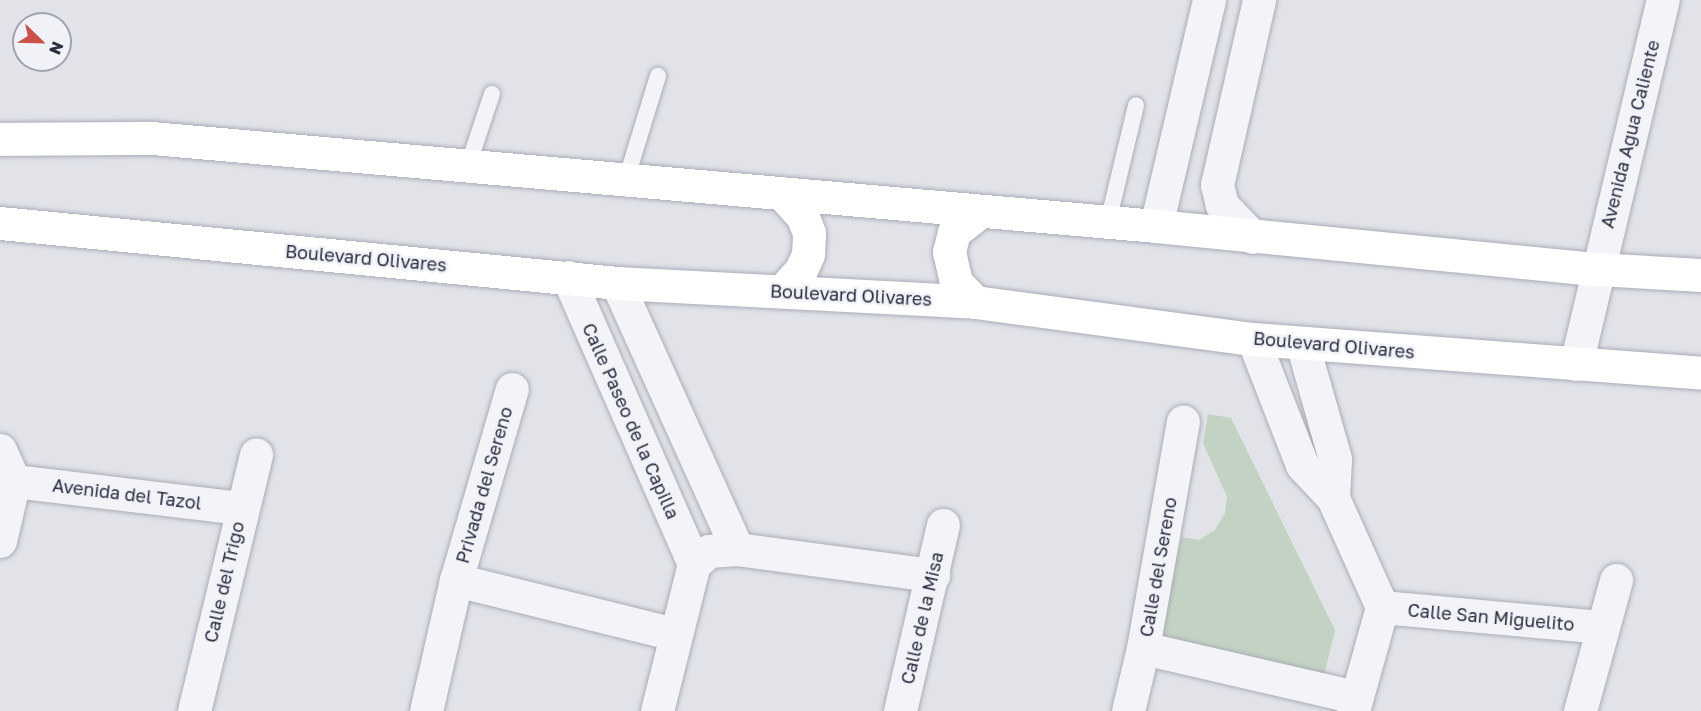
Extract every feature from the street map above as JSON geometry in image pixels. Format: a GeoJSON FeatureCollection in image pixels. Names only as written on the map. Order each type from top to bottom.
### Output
{"type":"FeatureCollection","features":[{"type":"Feature","properties":{"kind":"street"},"geometry":{"type":"LineString","coordinates":[[1156,226],[1209,0]]}},
{"type":"Feature","properties":{"kind":"street"},"geometry":{"type":"LineString","coordinates":[[1253,237],[1222,205],[1217,185],[1259,0]]}},
{"type":"Feature","properties":{"kind":"street","name":"Avenida Agua Caliente"},"geometry":{"type":"LineString","coordinates":[[1576,364],[1663,0]]}},
{"type":"Feature","properties":{"kind":"street"},"geometry":{"type":"LineString","coordinates":[[0,139],[152,138],[1156,226],[1597,269],[1701,275]]}},
{"type":"Feature","properties":{"kind":"street"},"geometry":{"type":"LineString","coordinates":[[782,194],[803,217],[809,232],[808,254],[801,270],[782,291]]}},
{"type":"Feature","properties":{"kind":"street"},"geometry":{"type":"LineString","coordinates":[[975,302],[956,282],[949,252],[954,232],[980,212]]}},
{"type":"Feature","properties":{"kind":"street","name":"Boulevard Olivares"},"geometry":{"type":"LineString","coordinates":[[0,223],[617,283],[975,302],[1253,339],[1701,373]]}},
{"type":"Feature","properties":{"kind":"street","name":"Calle Paseo de la Capilla"},"geometry":{"type":"LineString","coordinates":[[568,277],[713,555]]}},
{"type":"Feature","properties":{"kind":"street"},"geometry":{"type":"LineString","coordinates":[[617,283],[713,555],[674,634],[657,711]]}},
{"type":"Feature","properties":{"kind":"street"},"geometry":{"type":"LineString","coordinates":[[1143,648],[1355,704],[1382,607],[1333,498],[1302,465],[1253,339]]}},
{"type":"Feature","properties":{"kind":"street"},"geometry":{"type":"LineString","coordinates":[[1302,343],[1335,459],[1333,498]]}},
{"type":"Feature","properties":{"kind":"street","name":"Privada del Sereno"},"geometry":{"type":"LineString","coordinates":[[456,580],[512,389]]}},
{"type":"Feature","properties":{"kind":"street","name":"Calle del Sereno"},"geometry":{"type":"LineString","coordinates":[[1128,711],[1143,648],[1183,422]]}},
{"type":"Feature","properties":{"kind":"street"},"geometry":{"type":"LineString","coordinates":[[0,450],[14,481],[0,541]]}},
{"type":"Feature","properties":{"kind":"street","name":"Calle del Trigo"},"geometry":{"type":"LineString","coordinates":[[194,711],[241,508],[256,454]]}},
{"type":"Feature","properties":{"kind":"street","name":"Avenida del Tazol"},"geometry":{"type":"LineString","coordinates":[[14,481],[241,508]]}},
{"type":"Feature","properties":{"kind":"street","name":"Calle de la Misa"},"geometry":{"type":"LineString","coordinates":[[900,711],[943,525]]}},
{"type":"Feature","properties":{"kind":"street"},"geometry":{"type":"LineString","coordinates":[[713,555],[933,575]]}},
{"type":"Feature","properties":{"kind":"street"},"geometry":{"type":"LineString","coordinates":[[426,711],[456,580],[674,634]]}},
{"type":"Feature","properties":{"kind":"street"},"geometry":{"type":"LineString","coordinates":[[1580,711],[1600,627],[1616,580]]}},
{"type":"Feature","properties":{"kind":"street","name":"Calle San Miguelito"},"geometry":{"type":"LineString","coordinates":[[1382,607],[1600,627]]}},
{"type":"Feature","properties":{"kind":"lane"},"geometry":{"type":"LineString","coordinates":[[626,180],[658,76]]}},
{"type":"Feature","properties":{"kind":"lane"},"geometry":{"type":"LineString","coordinates":[[468,166],[492,94]]}},
{"type":"Feature","properties":{"kind":"lane"},"geometry":{"type":"LineString","coordinates":[[1108,222],[1136,105]]}},
{"type":"Feature","properties":{"kind":"green space"},"geometry":{"type":"Polygon","coordinates":[[[1208,414],[1231,418],[1335,630],[1324,676],[1158,637],[1182,537],[1199,540],[1215,530],[1225,513],[1227,497],[1203,443],[1208,414]]]}}]}
